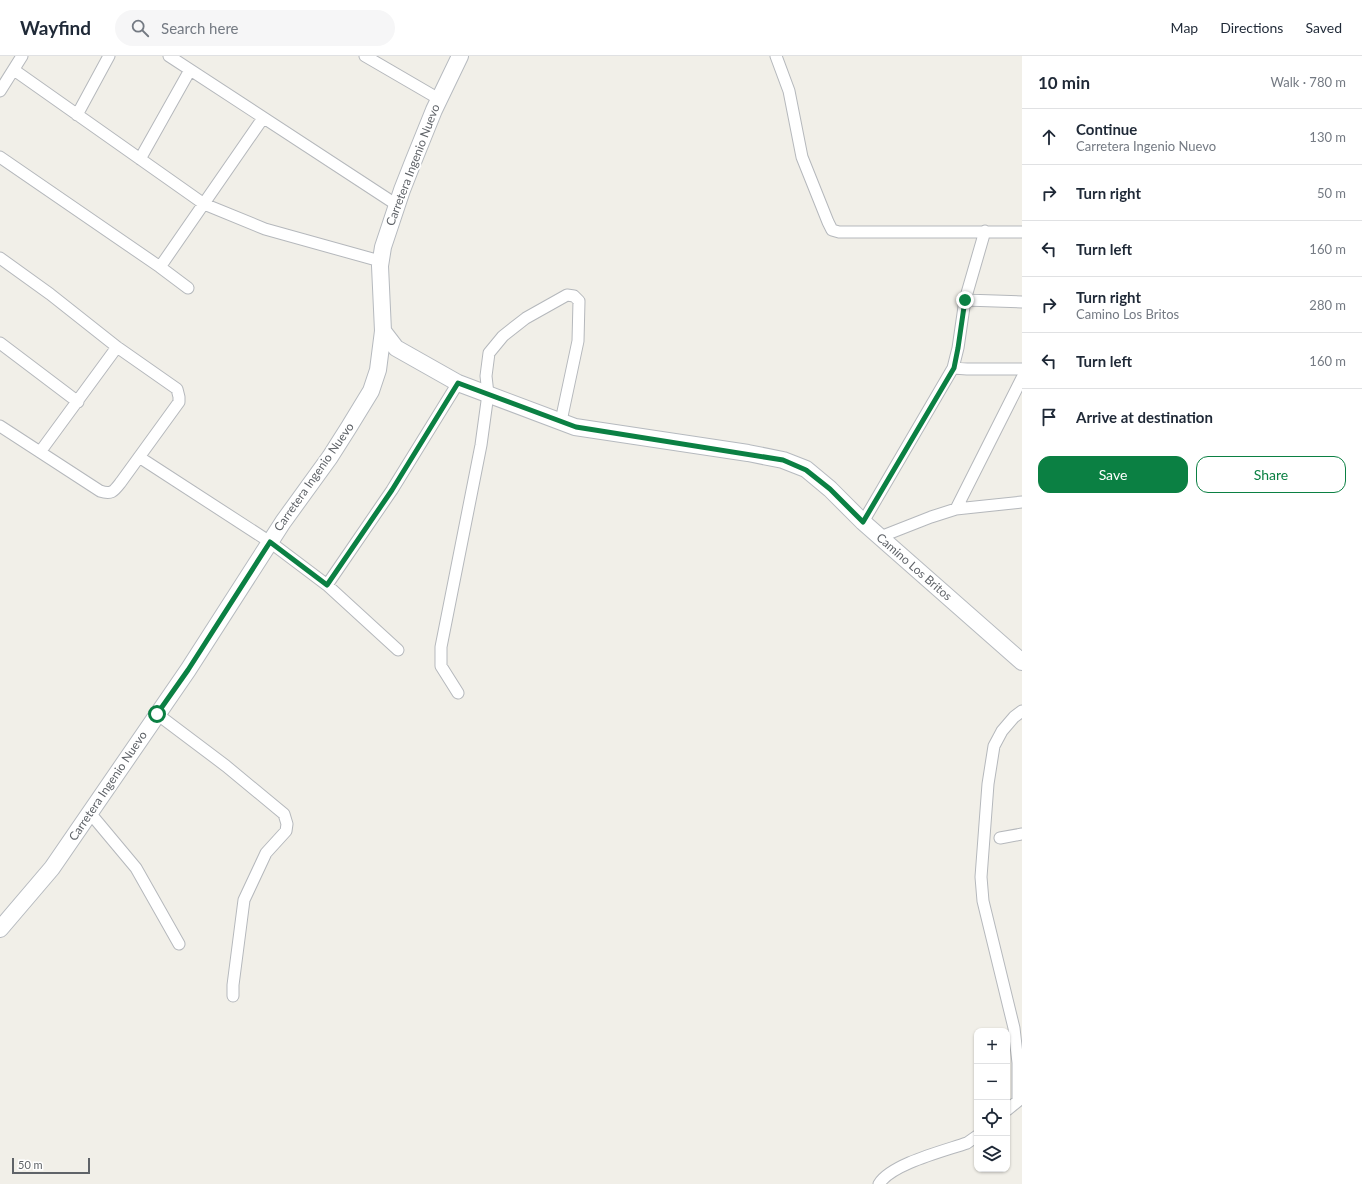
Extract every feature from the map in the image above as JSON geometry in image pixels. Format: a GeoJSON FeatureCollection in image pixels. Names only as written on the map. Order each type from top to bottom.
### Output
{"type":"FeatureCollection","features":[{"type":"Feature","properties":{"kind":"street"},"geometry":{"type":"LineString","coordinates":[[0,91],[22,56]]}},
{"type":"Feature","properties":{"kind":"street"},"geometry":{"type":"LineString","coordinates":[[77,115],[109,56]]}},
{"type":"Feature","properties":{"kind":"street"},"geometry":{"type":"LineString","coordinates":[[169,56],[397,205]]}},
{"type":"Feature","properties":{"kind":"street"},"geometry":{"type":"LineString","coordinates":[[365,56],[439,99]]}},
{"type":"Feature","properties":{"kind":"street","name":"Carretera Ingenio Nuevo"},"geometry":{"type":"LineString","coordinates":[[0,929],[52,868],[90,813],[188,670],[270,542],[350,427],[371,390],[378,370],[383,330],[380,261],[383,247],[404,183],[439,99],[460,56]]}},
{"type":"Feature","properties":{"kind":"street"},"geometry":{"type":"LineString","coordinates":[[776,56],[789,91],[802,157],[832,230],[839,232],[1022,232]]}},
{"type":"Feature","properties":{"kind":"street"},"geometry":{"type":"LineString","coordinates":[[14,70],[204,204],[265,229],[380,261]]}},
{"type":"Feature","properties":{"kind":"street"},"geometry":{"type":"LineString","coordinates":[[140,159],[190,70]]}},
{"type":"Feature","properties":{"kind":"street"},"geometry":{"type":"LineString","coordinates":[[160,267],[263,118]]}},
{"type":"Feature","properties":{"kind":"street"},"geometry":{"type":"LineString","coordinates":[[0,157],[160,267],[188,288]]}},
{"type":"Feature","properties":{"kind":"street"},"geometry":{"type":"LineString","coordinates":[[863,522],[954,368],[965,300],[985,231]]}},
{"type":"Feature","properties":{"kind":"street"},"geometry":{"type":"LineString","coordinates":[[0,258],[50,294],[117,347],[177,389],[180,397],[179,402],[115,489],[107,493],[100,491],[0,426]]}},
{"type":"Feature","properties":{"kind":"street"},"geometry":{"type":"LineString","coordinates":[[458,693],[441,666],[441,647],[457,560],[474,483],[488,394],[486,376],[489,353],[503,336],[526,318],[567,295],[574,296],[579,301],[578,341],[561,421]]}},
{"type":"Feature","properties":{"kind":"street"},"geometry":{"type":"LineString","coordinates":[[965,300],[1022,302]]}},
{"type":"Feature","properties":{"kind":"street","name":"Camino Los Britos"},"geometry":{"type":"LineString","coordinates":[[383,330],[396,348],[458,383],[576,427],[783,460],[806,470],[830,489],[863,522],[1022,662]]}},
{"type":"Feature","properties":{"kind":"street"},"geometry":{"type":"LineString","coordinates":[[0,343],[78,402]]}},
{"type":"Feature","properties":{"kind":"street"},"geometry":{"type":"LineString","coordinates":[[40,452],[117,347]]}},
{"type":"Feature","properties":{"kind":"street"},"geometry":{"type":"LineString","coordinates":[[954,368],[1022,369]]}},
{"type":"Feature","properties":{"kind":"street"},"geometry":{"type":"LineString","coordinates":[[956,509],[1022,378]]}},
{"type":"Feature","properties":{"kind":"street"},"geometry":{"type":"LineString","coordinates":[[327,585],[392,490],[458,383]]}},
{"type":"Feature","properties":{"kind":"street"},"geometry":{"type":"LineString","coordinates":[[139,457],[270,542],[327,585],[398,650]]}},
{"type":"Feature","properties":{"kind":"street"},"geometry":{"type":"LineString","coordinates":[[880,537],[956,509],[1022,502]]}},
{"type":"Feature","properties":{"kind":"street"},"geometry":{"type":"LineString","coordinates":[[1010,1108],[1020,1102],[1014,1028],[982,901],[980,877],[988,784],[994,746],[1002,731],[1014,717],[1022,711]]}},
{"type":"Feature","properties":{"kind":"street"},"geometry":{"type":"LineString","coordinates":[[157,714],[226,766],[284,814],[286,818],[286,831],[266,853],[244,900],[233,985],[234,996]]}},
{"type":"Feature","properties":{"kind":"street"},"geometry":{"type":"LineString","coordinates":[[90,813],[136,868],[179,944]]}},
{"type":"Feature","properties":{"kind":"street"},"geometry":{"type":"LineString","coordinates":[[1000,838],[1022,834]]}},
{"type":"Feature","properties":{"kind":"street"},"geometry":{"type":"LineString","coordinates":[[879,1184],[883,1178],[900,1167],[967,1143],[974,1138]]}},
{"type":"Feature","properties":{"kind":"route"},"geometry":{"type":"LineString","coordinates":[[157,714],[188,670],[270,542],[327,585],[392,490],[458,383],[576,427],[783,460],[806,470],[830,489],[863,522],[954,368],[965,300]]}}]}
